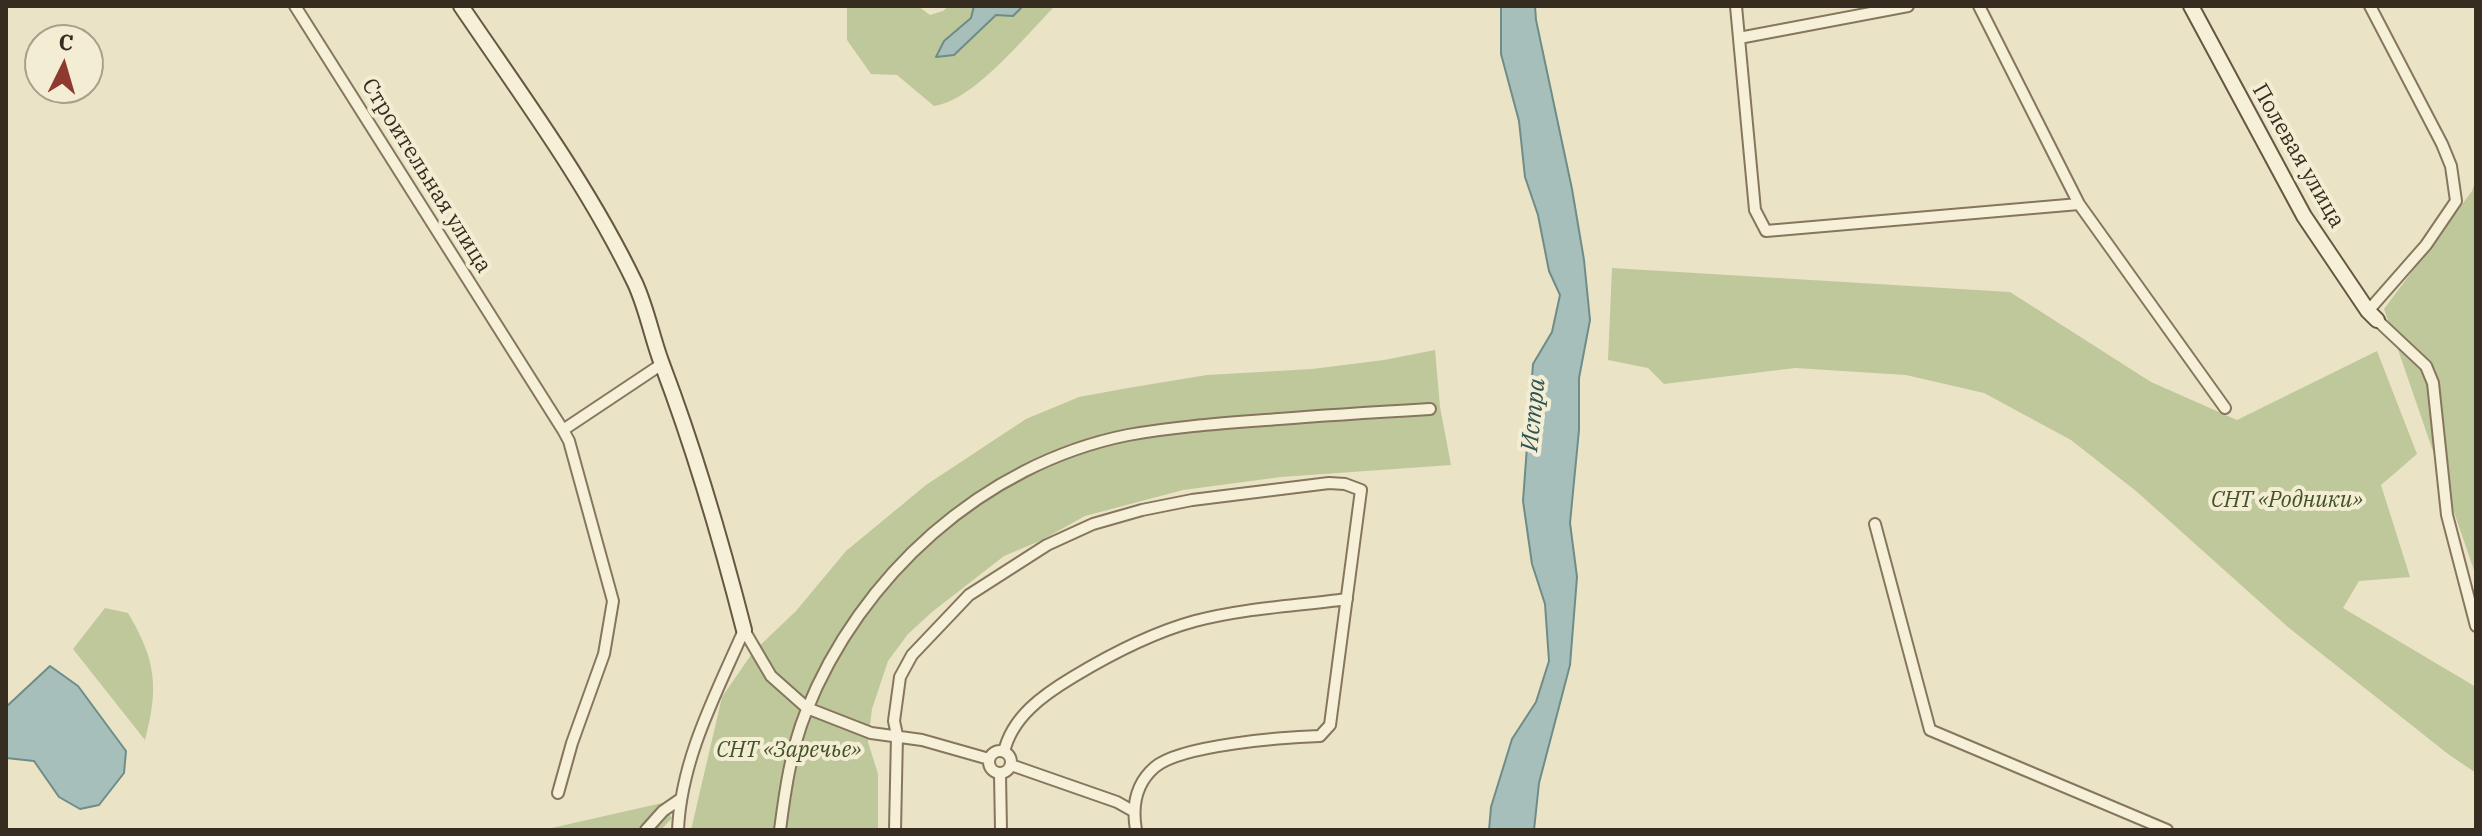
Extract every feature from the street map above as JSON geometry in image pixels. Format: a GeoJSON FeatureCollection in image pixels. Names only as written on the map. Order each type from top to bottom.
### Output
{"type":"FeatureCollection","features":[{"type":"Feature","properties":{"kind":"street","name":"Строительная улица"},"geometry":{"type":"LineString","coordinates":[[295,6],[569,441],[613,601],[604,654],[567,757],[558,793]]}},
{"type":"Feature","properties":{"kind":"street"},"geometry":{"type":"LineString","coordinates":[[461,6],[591,201],[637,286],[662,364],[677,397],[720,536],[744,630],[771,676],[807,708],[871,733],[897,735],[989,759]]}},
{"type":"Feature","properties":{"kind":"street"},"geometry":{"type":"LineString","coordinates":[[1736,6],[1755,210],[1766,231],[2079,204]]}},
{"type":"Feature","properties":{"kind":"street"},"geometry":{"type":"LineString","coordinates":[[1739,38],[1908,6]]}},
{"type":"Feature","properties":{"kind":"street"},"geometry":{"type":"LineString","coordinates":[[1979,6],[2079,204],[2225,408]]}},
{"type":"Feature","properties":{"kind":"street","name":"Полевая улица"},"geometry":{"type":"LineString","coordinates":[[2191,6],[2304,216],[2372,316]]}},
{"type":"Feature","properties":{"kind":"street"},"geometry":{"type":"LineString","coordinates":[[2370,6],[2451,166],[2456,201],[2372,316],[2426,366],[2433,383],[2447,515],[2476,626]]}},
{"type":"Feature","properties":{"kind":"street"},"geometry":{"type":"LineString","coordinates":[[563,430],[662,364]]}},
{"type":"Feature","properties":{"kind":"street"},"geometry":{"type":"LineString","coordinates":[[780,830],[785,787],[807,708],[838,646],[866,604],[893,572],[937,528],[982,497],[1044,462],[1127,436],[1211,424],[1430,409]]}},
{"type":"Feature","properties":{"kind":"street"},"geometry":{"type":"LineString","coordinates":[[895,830],[897,735],[894,721],[900,677],[925,639],[969,595],[1047,545],[1093,524],[1142,510],[1192,500],[1329,483],[1345,484],[1361,490],[1330,725],[1320,736],[1247,743],[1165,760],[1152,769],[1134,799],[1136,830]]}},
{"type":"Feature","properties":{"kind":"street"},"geometry":{"type":"LineString","coordinates":[[1875,524],[1930,730],[2167,830]]}},
{"type":"Feature","properties":{"kind":"street"},"geometry":{"type":"LineString","coordinates":[[1004,752],[1014,728],[1032,705],[1111,653],[1193,621],[1347,599]]}},
{"type":"Feature","properties":{"kind":"street"},"geometry":{"type":"LineString","coordinates":[[678,830],[679,800],[699,735],[744,630]]}},
{"type":"Feature","properties":{"kind":"street"},"geometry":{"type":"LineString","coordinates":[[996,752],[1004,752],[1011,765],[1000,774],[991,770],[989,759],[996,752]]}},
{"type":"Feature","properties":{"kind":"street"},"geometry":{"type":"LineString","coordinates":[[1011,765],[1117,802],[1133,811]]}},
{"type":"Feature","properties":{"kind":"street"},"geometry":{"type":"LineString","coordinates":[[1000,774],[1001,830]]}},
{"type":"Feature","properties":{"kind":"street"},"geometry":{"type":"LineString","coordinates":[[646,830],[663,811],[679,800]]}},
{"type":"Feature","properties":{"kind":"green space"},"geometry":{"type":"Polygon","coordinates":[[[847,6],[918,6],[930,15],[949,6],[1055,6],[982,80],[966,92],[934,106],[897,75],[871,74],[847,40],[847,6]]]}},
{"type":"Feature","properties":{"kind":"green space"},"geometry":{"type":"Polygon","coordinates":[[[2476,179],[2476,576],[2384,309],[2472,191],[2476,179]]]}},
{"type":"Feature","properties":{"kind":"green space","name":"СНТ «Родники»"},"geometry":{"type":"Polygon","coordinates":[[[1612,268],[2010,292],[2151,382],[2237,420],[2377,351],[2417,454],[2381,485],[2410,577],[2359,581],[2343,608],[2476,687],[2476,773],[2289,628],[2136,491],[2071,440],[1984,393],[1906,375],[1795,368],[1664,384],[1648,368],[1608,360],[1612,268]]]}},
{"type":"Feature","properties":{"kind":"green space","name":"СНТ «Заречье»"},"geometry":{"type":"Polygon","coordinates":[[[1435,350],[1440,407],[1451,465],[1281,477],[1183,490],[1085,516],[1042,540],[1004,556],[932,612],[908,634],[888,661],[872,709],[868,742],[878,774],[878,830],[691,830],[722,697],[753,652],[796,611],[846,551],[926,485],[1026,419],[1079,397],[1128,388],[1207,375],[1312,369],[1435,350]]]}},
{"type":"Feature","properties":{"kind":"green space"},"geometry":{"type":"Polygon","coordinates":[[[105,608],[128,613],[149,660],[153,689],[145,740],[73,649],[105,608]]]}},
{"type":"Feature","properties":{"kind":"green space"},"geometry":{"type":"Polygon","coordinates":[[[662,803],[672,818],[661,830],[543,830],[662,803]]]}},
{"type":"Feature","properties":{"kind":"water"},"geometry":{"type":"Polygon","coordinates":[[[974,6],[1023,6],[1013,16],[996,15],[954,55],[936,57],[944,41],[971,18],[974,6]]]}},
{"type":"Feature","properties":{"kind":"water","name":"Истра"},"geometry":{"type":"Polygon","coordinates":[[[1501,6],[1535,6],[1572,189],[1590,320],[1579,378],[1579,430],[1570,523],[1577,577],[1570,665],[1539,783],[1534,830],[1489,830],[1491,807],[1512,739],[1536,702],[1549,661],[1545,604],[1532,564],[1523,501],[1533,364],[1552,332],[1560,295],[1549,271],[1538,215],[1525,177],[1519,121],[1501,54],[1501,6]]]}},
{"type":"Feature","properties":{"kind":"water"},"geometry":{"type":"Polygon","coordinates":[[[50,666],[78,686],[126,751],[124,773],[99,805],[80,809],[59,797],[34,761],[6,758],[6,707],[50,666]]]}}]}
